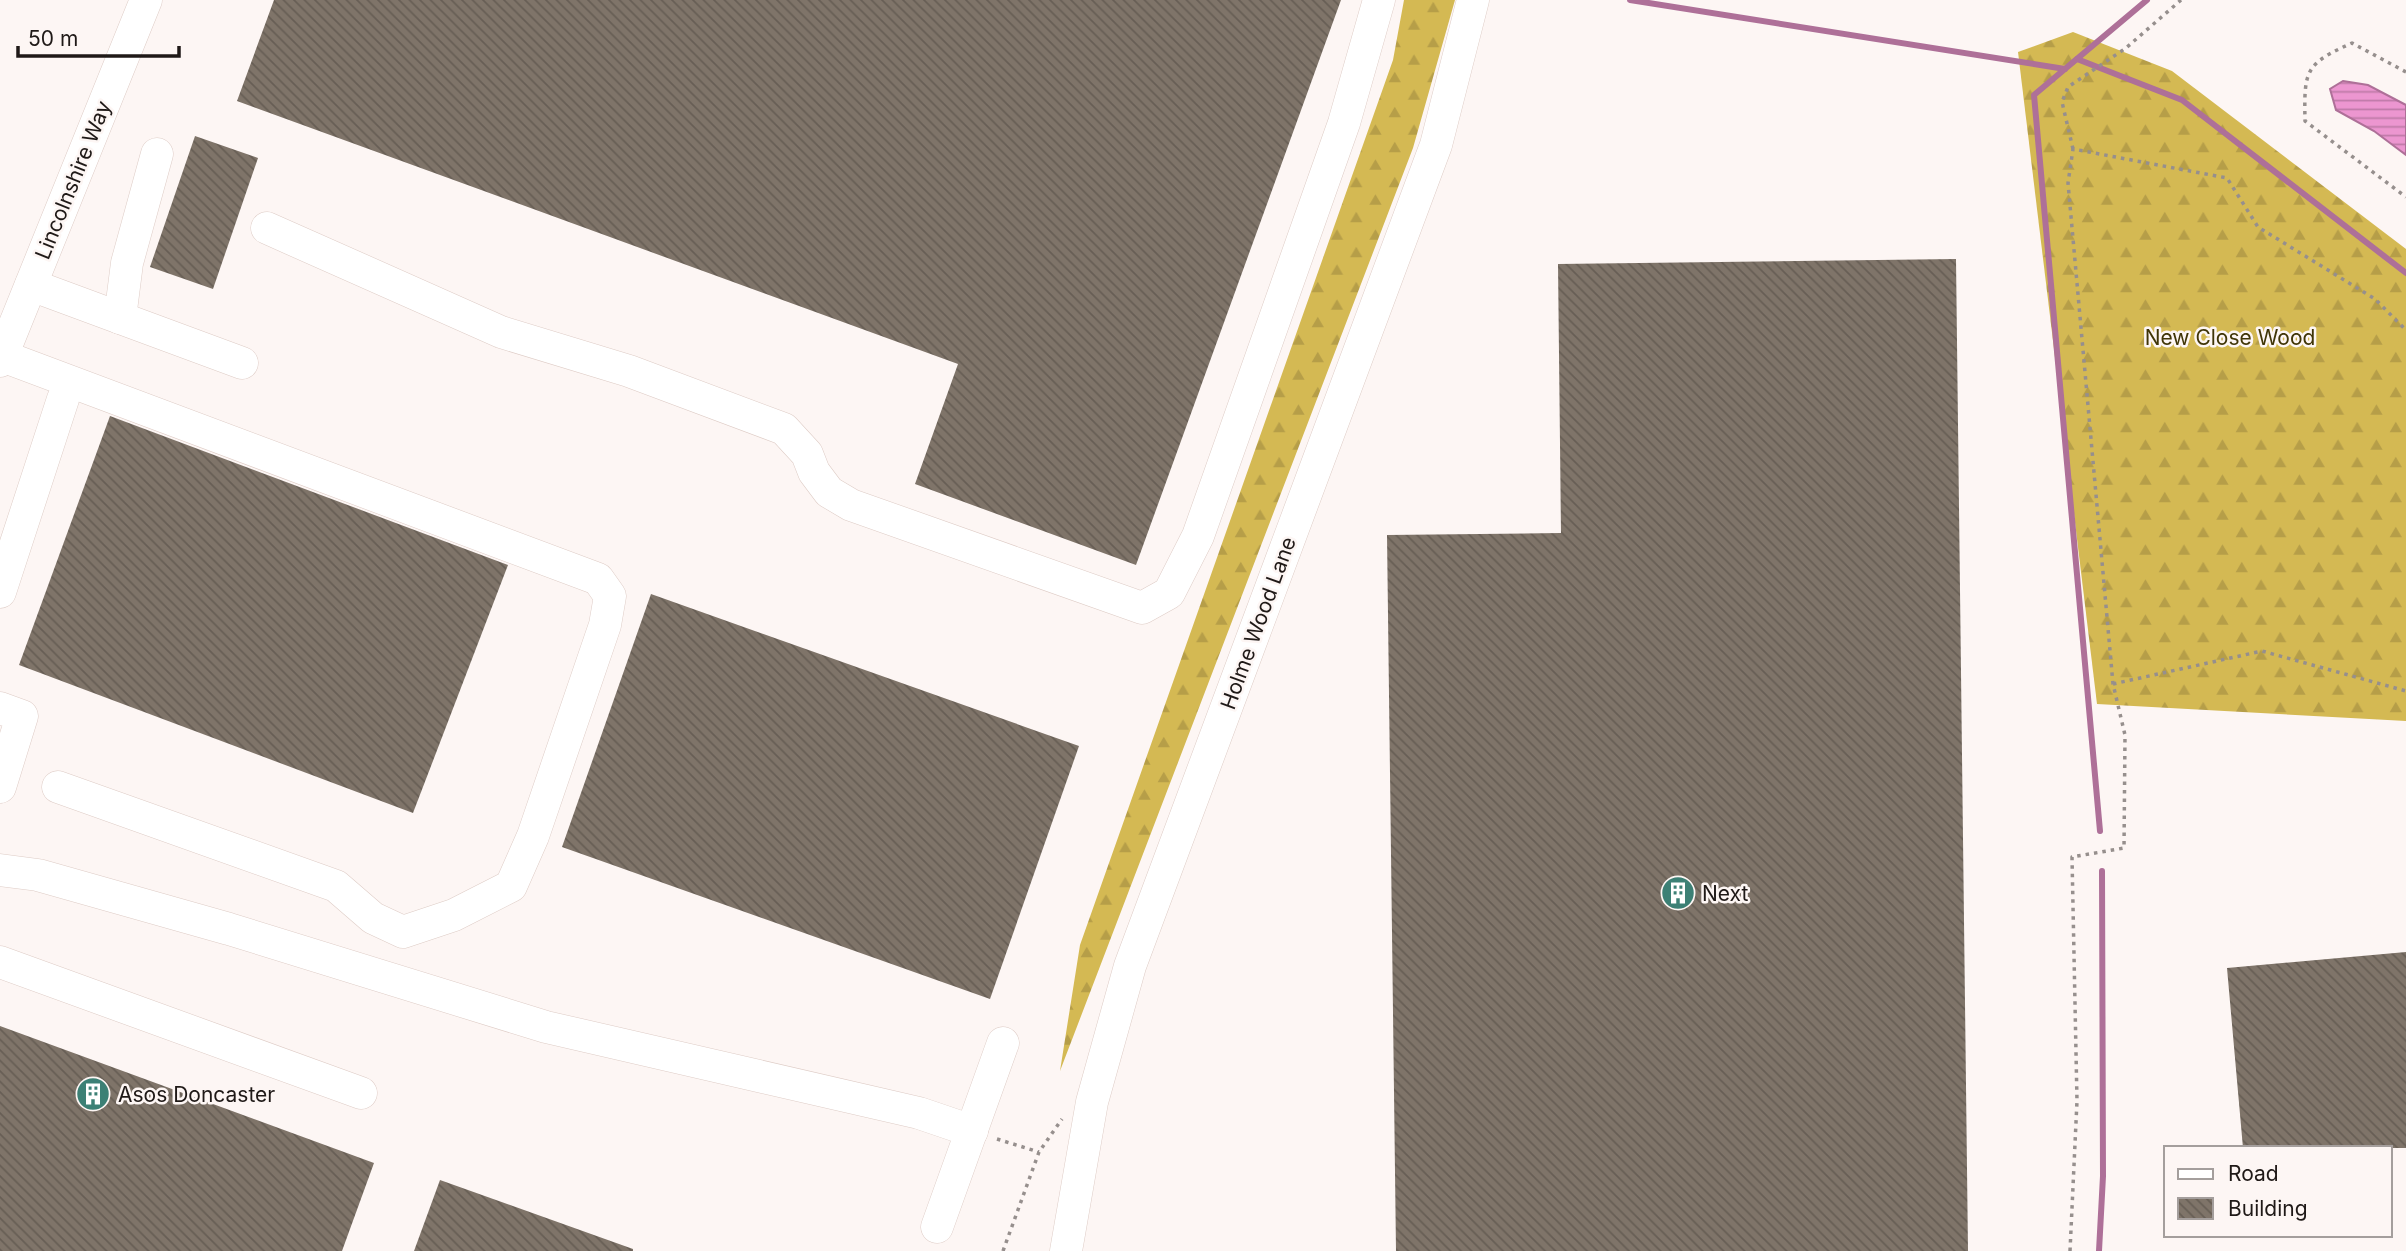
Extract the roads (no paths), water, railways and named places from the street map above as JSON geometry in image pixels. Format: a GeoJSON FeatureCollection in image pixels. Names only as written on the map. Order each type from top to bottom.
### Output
{"type":"FeatureCollection","features":[{"type":"Feature","properties":{"kind":"street","name":"Lincolnshire Way"},"geometry":{"type":"LineString","coordinates":[[1,358],[145,0]]}},
{"type":"Feature","properties":{"kind":"street"},"geometry":{"type":"LineString","coordinates":[[267,228],[501,332],[629,371],[785,429],[807,454],[814,472],[829,492],[850,505],[1142,608],[1169,593],[1198,536],[1344,123],[1379,0]]}},
{"type":"Feature","properties":{"kind":"street","name":"Holme Wood Lane"},"geometry":{"type":"LineString","coordinates":[[1066,1251],[1092,1102],[1130,966],[1436,145],[1473,0]]}},
{"type":"Feature","properties":{"kind":"street"},"geometry":{"type":"LineString","coordinates":[[120,318],[127,263],[157,154]]}},
{"type":"Feature","properties":{"kind":"street"},"geometry":{"type":"LineString","coordinates":[[31,285],[242,363]]}},
{"type":"Feature","properties":{"kind":"street"},"geometry":{"type":"LineString","coordinates":[[1,358],[598,579],[610,596],[605,625],[533,836],[511,886],[454,915],[403,932],[373,918],[336,886],[58,787]]}},
{"type":"Feature","properties":{"kind":"street"},"geometry":{"type":"LineString","coordinates":[[0,592],[63,399]]}},
{"type":"Feature","properties":{"kind":"street"},"geometry":{"type":"LineString","coordinates":[[0,708],[22,716],[0,788]]}},
{"type":"Feature","properties":{"kind":"street"},"geometry":{"type":"LineString","coordinates":[[0,870],[38,875],[229,929],[546,1027],[919,1113],[972,1131]]}},
{"type":"Feature","properties":{"kind":"street"},"geometry":{"type":"LineString","coordinates":[[0,962],[361,1093]]}},
{"type":"Feature","properties":{"kind":"street"},"geometry":{"type":"LineString","coordinates":[[937,1227],[1003,1043]]}},
{"type":"Feature","properties":{"kind":"waterway"},"geometry":{"type":"LineString","coordinates":[[1630,0],[2065,69]]}},
{"type":"Feature","properties":{"kind":"waterway"},"geometry":{"type":"LineString","coordinates":[[2100,831],[2034,95],[2147,0]]}},
{"type":"Feature","properties":{"kind":"waterway"},"geometry":{"type":"LineString","coordinates":[[2077,59],[2182,100],[2406,273]]}},
{"type":"Feature","properties":{"kind":"waterway"},"geometry":{"type":"LineString","coordinates":[[2099,1251],[2103,1176],[2102,871]]}},
{"type":"Feature","properties":{"kind":"place","name":"Next"},"geometry":{"type":"Point","coordinates":[1678,893]}},
{"type":"Feature","properties":{"kind":"place","name":"Asos Doncaster"},"geometry":{"type":"Point","coordinates":[93,1094]}},
{"type":"Feature","properties":{"kind":"park label","name":"New Close Wood"},"geometry":{"type":"Point","coordinates":[2230,337]}}]}
